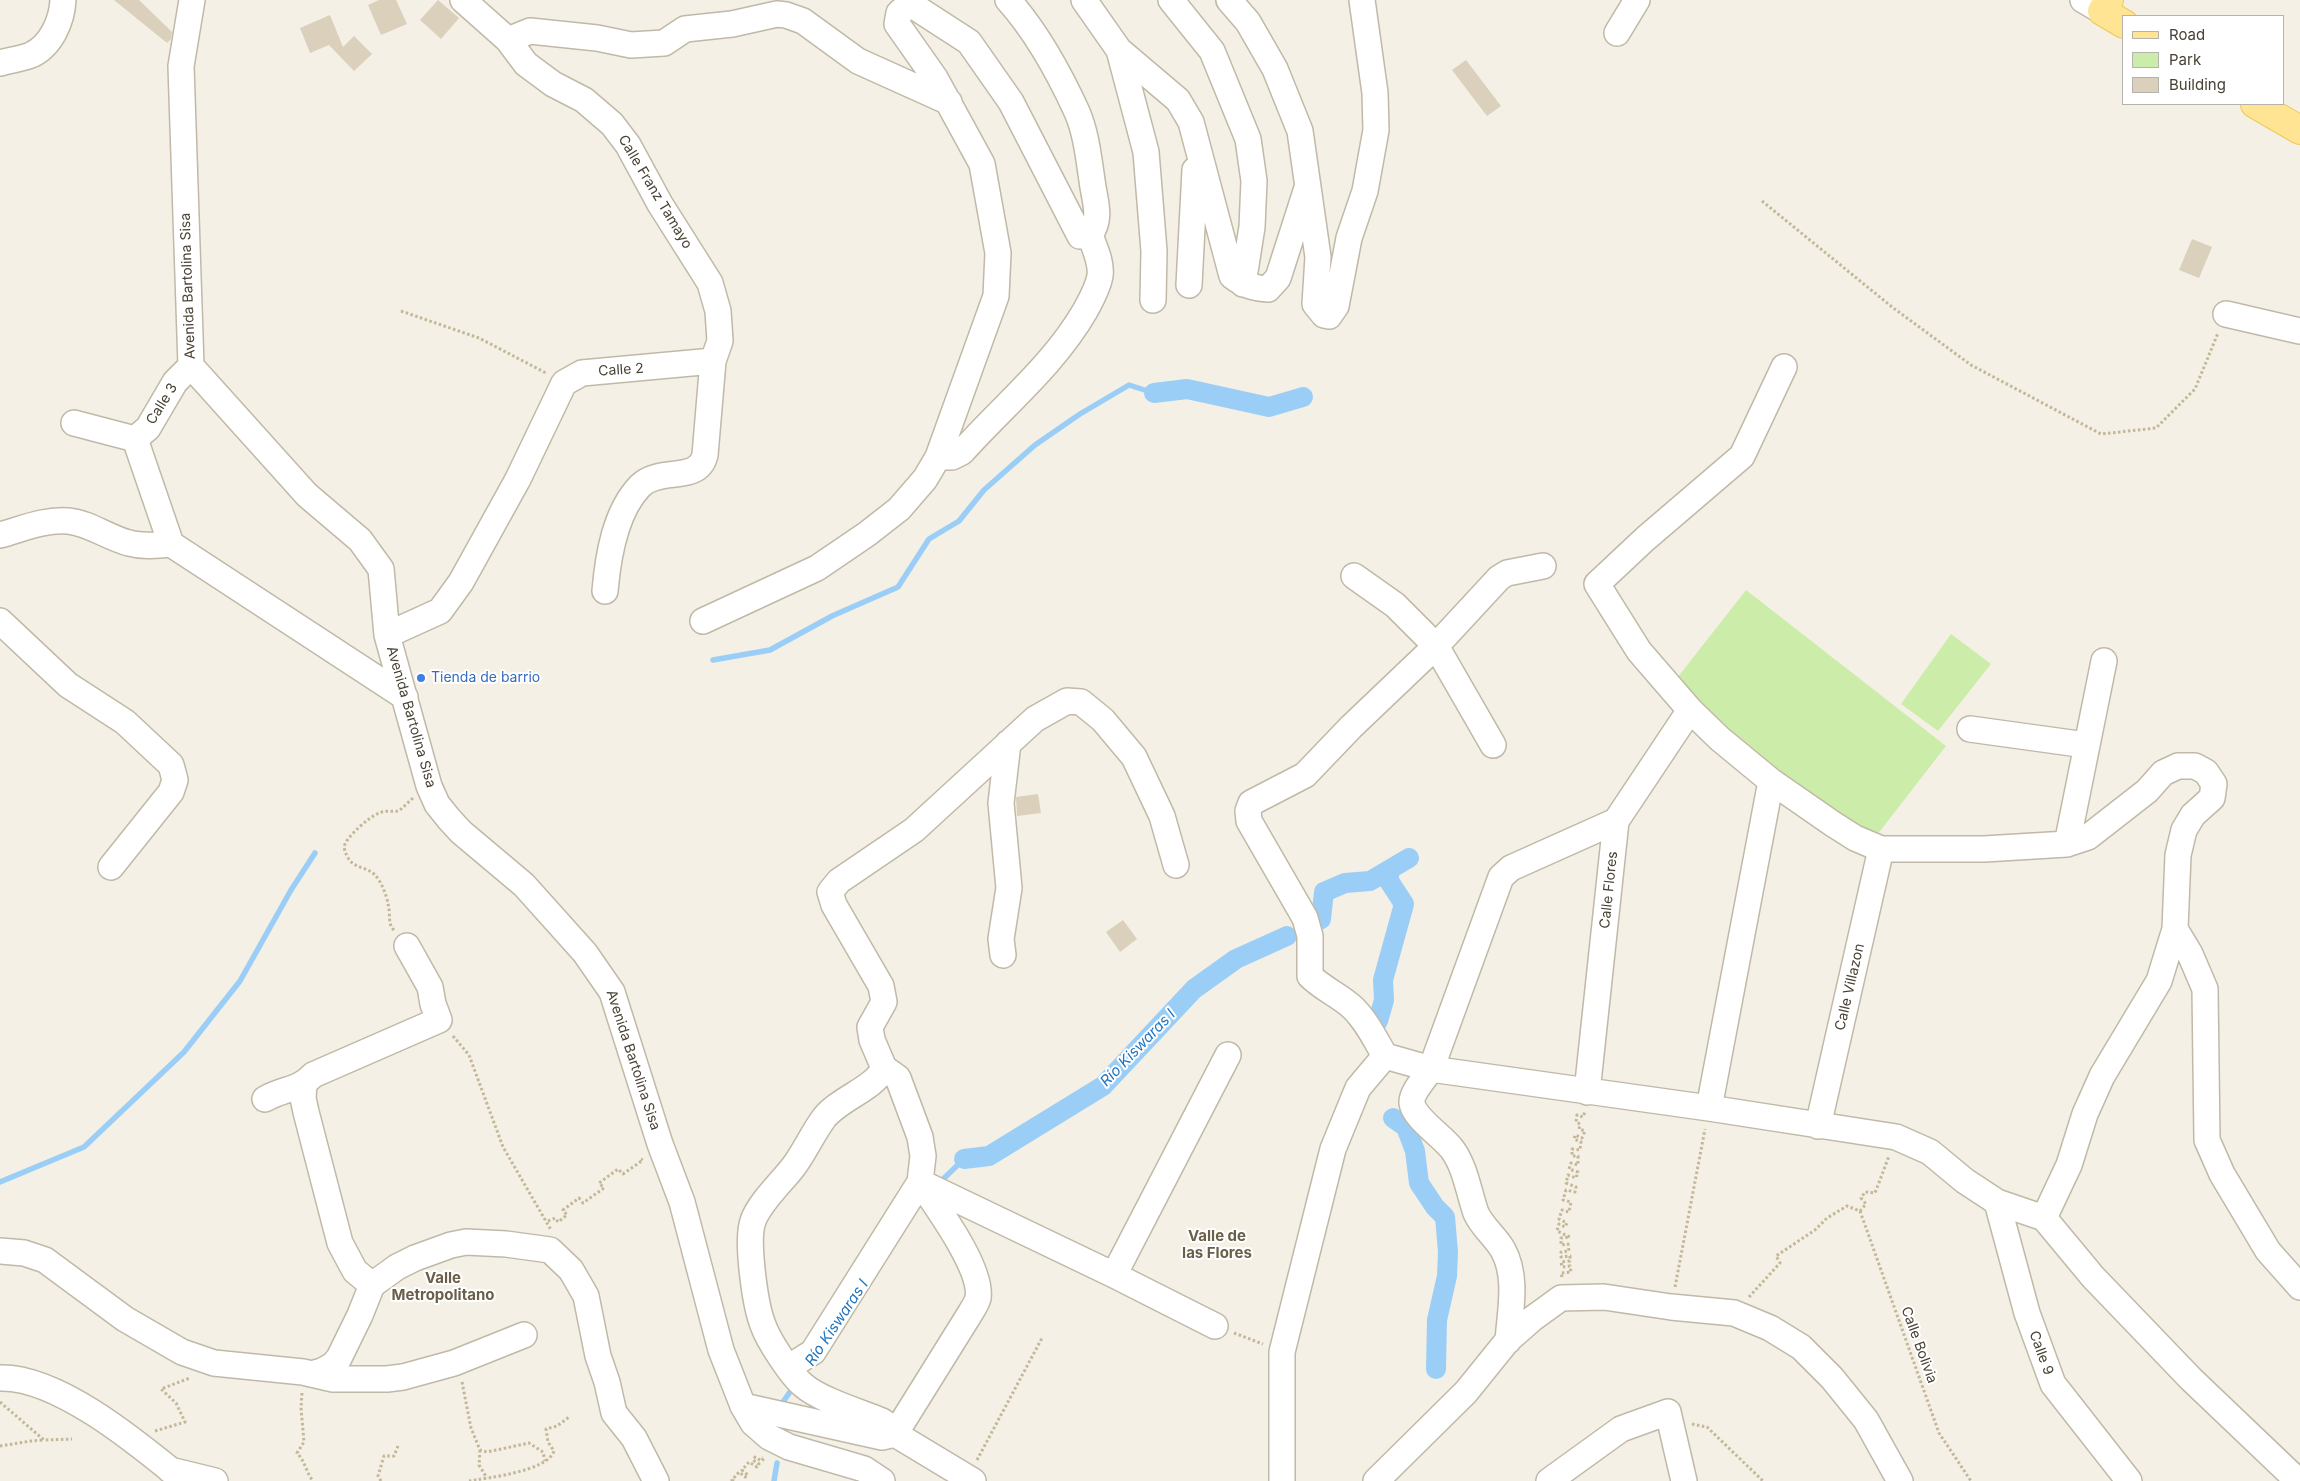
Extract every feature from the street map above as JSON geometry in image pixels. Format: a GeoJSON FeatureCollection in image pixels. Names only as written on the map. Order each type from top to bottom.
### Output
{"type":"FeatureCollection","features":[{"type":"Feature","properties":{"kind":"main road"},"geometry":{"type":"LineString","coordinates":[[2257,105],[2300,130]]}},
{"type":"Feature","properties":{"kind":"street"},"geometry":{"type":"LineString","coordinates":[[0,63],[30,55],[42,48],[57,27],[63,0]]}},
{"type":"Feature","properties":{"kind":"street","name":"Avenida Bartolina Sisa"},"geometry":{"type":"LineString","coordinates":[[192,0],[181,66],[191,366],[307,495],[360,540],[381,569],[387,635],[429,786],[437,804],[461,832],[524,884],[585,954],[612,992],[660,1144],[682,1202],[722,1350],[743,1406],[753,1423],[771,1439],[800,1452],[864,1469],[882,1481]]}},
{"type":"Feature","properties":{"kind":"street","name":"Calle Franz Tamayo"},"geometry":{"type":"LineString","coordinates":[[463,0],[508,40],[526,64],[553,84],[584,100],[612,124],[628,145],[660,204],[710,283],[718,311],[720,341],[713,361]]}},
{"type":"Feature","properties":{"kind":"street"},"geometry":{"type":"LineString","coordinates":[[1008,0],[1045,53],[1077,112],[1087,144],[1097,212],[1096,225],[1090,235]]}},
{"type":"Feature","properties":{"kind":"street"},"geometry":{"type":"LineString","coordinates":[[1084,0],[1119,50],[1178,100],[1190,122],[1227,263],[1232,276],[1243,284],[1255,288],[1268,289],[1278,278],[1308,183]]}},
{"type":"Feature","properties":{"kind":"street"},"geometry":{"type":"LineString","coordinates":[[1171,0],[1212,51],[1248,139],[1254,180],[1252,227],[1243,284]]}},
{"type":"Feature","properties":{"kind":"street"},"geometry":{"type":"LineString","coordinates":[[1229,0],[1248,22],[1275,69],[1300,131],[1318,257],[1315,304],[1324,315],[1329,316],[1336,306],[1350,238],[1365,191],[1376,130],[1374,93],[1362,0]]}},
{"type":"Feature","properties":{"kind":"street"},"geometry":{"type":"LineString","coordinates":[[1617,33],[1638,0]]}},
{"type":"Feature","properties":{"kind":"street"},"geometry":{"type":"LineString","coordinates":[[703,621],[817,568],[900,509],[925,479],[938,456],[996,296],[998,254],[982,164],[935,78],[897,24],[899,13],[906,6],[914,7],[969,42],[1011,102],[1055,184],[1080,236],[1090,235]]}},
{"type":"Feature","properties":{"kind":"street"},"geometry":{"type":"LineString","coordinates":[[508,40],[530,31],[596,38],[631,45],[664,43],[685,29],[732,24],[777,14],[786,15],[803,21],[858,60],[949,102]]}},
{"type":"Feature","properties":{"kind":"street"},"geometry":{"type":"LineString","coordinates":[[1119,50],[1146,152],[1154,251],[1153,300]]}},
{"type":"Feature","properties":{"kind":"street"},"geometry":{"type":"LineString","coordinates":[[1188,285],[1197,146]]}},
{"type":"Feature","properties":{"kind":"street"},"geometry":{"type":"LineString","coordinates":[[938,456],[952,457],[962,452],[1042,369],[1074,328],[1093,296],[1100,275],[1098,258],[1090,235]]}},
{"type":"Feature","properties":{"kind":"street"},"geometry":{"type":"LineString","coordinates":[[2226,314],[2300,331]]}},
{"type":"Feature","properties":{"kind":"street"},"geometry":{"type":"LineString","coordinates":[[605,591],[614,534],[629,502],[641,485],[655,478],[695,471],[703,465],[713,361]]}},
{"type":"Feature","properties":{"kind":"street","name":"Calle 2"},"geometry":{"type":"LineString","coordinates":[[564,383],[582,373],[713,361]]}},
{"type":"Feature","properties":{"kind":"street","name":"Calle 3"},"geometry":{"type":"LineString","coordinates":[[135,439],[148,428],[175,382],[191,366]]}},
{"type":"Feature","properties":{"kind":"street"},"geometry":{"type":"LineString","coordinates":[[1784,367],[1742,456],[1645,539],[1597,584],[1639,651],[1690,710],[1720,739],[1770,781],[1855,838],[1881,849],[1984,849],[2067,844],[2088,837],[2147,791],[2164,773],[2178,766],[2195,766],[2206,772],[2214,784],[2212,798],[2193,815],[2184,830],[2178,856],[2175,929],[2159,980],[2102,1076],[2085,1114],[2069,1165],[2044,1218]]}},
{"type":"Feature","properties":{"kind":"street"},"geometry":{"type":"LineString","coordinates":[[387,635],[440,610],[461,582],[518,479],[564,383]]}},
{"type":"Feature","properties":{"kind":"street"},"geometry":{"type":"LineString","coordinates":[[74,423],[135,439],[171,544],[405,697]]}},
{"type":"Feature","properties":{"kind":"street"},"geometry":{"type":"LineString","coordinates":[[0,535],[50,521],[69,521],[85,525],[128,543],[147,546],[171,544]]}},
{"type":"Feature","properties":{"kind":"street"},"geometry":{"type":"LineString","coordinates":[[1543,566],[1507,573],[1498,578],[1436,646],[1351,727],[1305,775],[1251,802],[1248,810],[1249,822],[1305,918],[1310,936],[1310,976],[1320,986],[1351,1006],[1366,1024],[1385,1056],[1431,1069],[1896,1137],[1930,1152],[1965,1181],[1997,1202],[2044,1218],[2093,1277],[2184,1373],[2298,1481]]}},
{"type":"Feature","properties":{"kind":"street"},"geometry":{"type":"LineString","coordinates":[[1354,576],[1394,605],[1436,646],[1494,745]]}},
{"type":"Feature","properties":{"kind":"street"},"geometry":{"type":"LineString","coordinates":[[0,621],[68,685],[124,722],[171,765],[175,780],[171,792],[111,866]]}},
{"type":"Feature","properties":{"kind":"street"},"geometry":{"type":"LineString","coordinates":[[2067,844],[2104,661]]}},
{"type":"Feature","properties":{"kind":"street"},"geometry":{"type":"LineString","coordinates":[[789,1367],[812,1352],[920,1182],[923,1156],[920,1137],[898,1078],[884,1068],[872,1040],[870,1027],[884,1002],[881,986],[834,906],[830,892],[839,882],[914,830],[1035,719],[1068,701],[1081,702],[1103,720],[1134,756],[1162,816],[1176,865]]}},
{"type":"Feature","properties":{"kind":"street","name":"Calle Flores"},"geometry":{"type":"LineString","coordinates":[[1582,1091],[1616,822],[1690,710]]}},
{"type":"Feature","properties":{"kind":"street"},"geometry":{"type":"LineString","coordinates":[[1970,729],[2086,745]]}},
{"type":"Feature","properties":{"kind":"street"},"geometry":{"type":"LineString","coordinates":[[1002,955],[1001,939],[1009,888],[1001,803],[1008,743]]}},
{"type":"Feature","properties":{"kind":"street"},"geometry":{"type":"LineString","coordinates":[[1708,1108],[1770,781]]}},
{"type":"Feature","properties":{"kind":"street"},"geometry":{"type":"LineString","coordinates":[[1508,1341],[1512,1286],[1510,1270],[1503,1250],[1479,1219],[1460,1164],[1452,1149],[1416,1113],[1412,1104],[1412,1098],[1431,1069],[1501,877],[1511,868],[1616,822]]}},
{"type":"Feature","properties":{"kind":"street","name":"Calle Villazon"},"geometry":{"type":"LineString","coordinates":[[1818,1126],[1881,849]]}},
{"type":"Feature","properties":{"kind":"street"},"geometry":{"type":"LineString","coordinates":[[2175,929],[2190,954],[2205,989],[2208,1140],[2222,1174],[2268,1251],[2300,1287]]}},
{"type":"Feature","properties":{"kind":"street"},"geometry":{"type":"LineString","coordinates":[[266,1099],[273,1094],[304,1085],[313,1075],[439,1020],[433,1004],[430,987],[407,946]]}},
{"type":"Feature","properties":{"kind":"street"},"geometry":{"type":"LineString","coordinates":[[1114,1275],[1228,1055]]}},
{"type":"Feature","properties":{"kind":"street"},"geometry":{"type":"LineString","coordinates":[[1282,1481],[1282,1352],[1333,1149],[1358,1088],[1385,1056]]}},
{"type":"Feature","properties":{"kind":"street"},"geometry":{"type":"LineString","coordinates":[[884,1068],[880,1076],[838,1103],[825,1118],[794,1165],[753,1220],[750,1234],[757,1303],[763,1326],[802,1385],[815,1393],[882,1421],[895,1434],[970,1480]]}},
{"type":"Feature","properties":{"kind":"street"},"geometry":{"type":"LineString","coordinates":[[304,1085],[303,1098],[306,1112],[340,1242],[356,1271],[372,1285]]}},
{"type":"Feature","properties":{"kind":"street"},"geometry":{"type":"LineString","coordinates":[[743,1406],[882,1437],[895,1434],[978,1298],[977,1283],[963,1248],[920,1182]]}},
{"type":"Feature","properties":{"kind":"street"},"geometry":{"type":"LineString","coordinates":[[920,1182],[1114,1275],[1215,1326]]}},
{"type":"Feature","properties":{"kind":"street","name":"Calle 9"},"geometry":{"type":"LineString","coordinates":[[1997,1202],[2027,1313],[2052,1384],[2129,1481]]}},
{"type":"Feature","properties":{"kind":"street"},"geometry":{"type":"LineString","coordinates":[[307,1373],[328,1368],[339,1358],[372,1285],[415,1258],[451,1245],[466,1242],[506,1244],[550,1250],[571,1270],[586,1296],[598,1356],[607,1382],[614,1413],[634,1438],[656,1481]]}},
{"type":"Feature","properties":{"kind":"street"},"geometry":{"type":"LineString","coordinates":[[0,1252],[24,1253],[45,1260],[125,1319],[182,1352],[214,1363],[307,1373],[333,1379],[387,1379],[427,1371],[459,1361],[524,1336]]}},
{"type":"Feature","properties":{"kind":"street"},"geometry":{"type":"LineString","coordinates":[[1376,1481],[1466,1392],[1508,1341],[1532,1319],[1561,1298],[1604,1297],[1671,1307],[1734,1313],[1770,1328],[1801,1346],[1826,1372],[1866,1420],[1900,1481]]}},
{"type":"Feature","properties":{"kind":"street"},"geometry":{"type":"LineString","coordinates":[[4,1378],[57,1392],[82,1405],[177,1475],[215,1481]]}},
{"type":"Feature","properties":{"kind":"street"},"geometry":{"type":"LineString","coordinates":[[1549,1481],[1621,1430],[1668,1412],[1684,1481]]}},
{"type":"Feature","properties":{"kind":"path"},"geometry":{"type":"LineString","coordinates":[[1762,202],[1892,307],[1970,365],[2101,434],[2156,428],[2195,389],[2226,314]]}},
{"type":"Feature","properties":{"kind":"path"},"geometry":{"type":"LineString","coordinates":[[401,311],[479,338],[564,383]]}},
{"type":"Feature","properties":{"kind":"path"},"geometry":{"type":"LineString","coordinates":[[407,946],[391,927],[388,903],[376,875],[355,865],[349,859],[344,847],[349,836],[371,818],[384,812],[399,811],[410,800],[420,795]]}},
{"type":"Feature","properties":{"kind":"path"},"geometry":{"type":"LineString","coordinates":[[439,1020],[469,1055],[503,1147],[548,1222],[552,1237],[550,1250]]}},
{"type":"Feature","properties":{"kind":"path"},"geometry":{"type":"LineString","coordinates":[[1569,1298],[1568,1284],[1563,1284],[1561,1273],[1571,1272],[1570,1266],[1562,1267],[1561,1262],[1570,1261],[1570,1256],[1561,1257],[1560,1252],[1569,1251],[1568,1244],[1561,1245],[1561,1238],[1570,1237],[1557,1231],[1559,1224],[1565,1227],[1566,1223],[1559,1219],[1562,1210],[1569,1212],[1571,1202],[1563,1200],[1566,1190],[1575,1192],[1576,1187],[1566,1183],[1568,1175],[1576,1178],[1578,1172],[1569,1169],[1571,1163],[1578,1165],[1578,1156],[1572,1156],[1572,1149],[1580,1150],[1581,1142],[1574,1139],[1575,1135],[1582,1138],[1585,1131],[1579,1129],[1580,1124],[1576,1122],[1577,1116],[1583,1117],[1586,1108],[1582,1091]]}},
{"type":"Feature","properties":{"kind":"path"},"geometry":{"type":"LineString","coordinates":[[1671,1307],[1708,1108]]}},
{"type":"Feature","properties":{"kind":"path"},"geometry":{"type":"LineString","coordinates":[[1734,1313],[1780,1263],[1776,1256],[1815,1230],[1826,1218],[1847,1206],[1860,1211],[1866,1204],[1861,1198],[1865,1192],[1876,1193],[1896,1137]]}},
{"type":"Feature","properties":{"kind":"path"},"geometry":{"type":"LineString","coordinates":[[548,1222],[555,1218],[558,1222],[567,1215],[563,1210],[579,1198],[583,1203],[604,1188],[599,1184],[618,1169],[623,1174],[642,1160],[638,1155],[642,1153],[647,1160],[650,1158]]}},
{"type":"Feature","properties":{"kind":"path","name":"Calle Bolivia"},"geometry":{"type":"LineString","coordinates":[[1860,1211],[1939,1433],[1971,1481]]}},
{"type":"Feature","properties":{"kind":"path"},"geometry":{"type":"LineString","coordinates":[[1215,1326],[1282,1352]]}},
{"type":"Feature","properties":{"kind":"path"},"geometry":{"type":"LineString","coordinates":[[970,1480],[1042,1338]]}},
{"type":"Feature","properties":{"kind":"path"},"geometry":{"type":"LineString","coordinates":[[459,1361],[465,1404],[475,1442],[480,1450],[479,1465],[487,1478]]}},
{"type":"Feature","properties":{"kind":"path"},"geometry":{"type":"LineString","coordinates":[[125,1436],[131,1432],[137,1434],[156,1431],[185,1422],[176,1403],[161,1390],[194,1377],[209,1375],[214,1363]]}},
{"type":"Feature","properties":{"kind":"path"},"geometry":{"type":"LineString","coordinates":[[307,1373],[301,1408],[304,1442],[297,1453],[303,1458],[307,1473],[313,1481]]}},
{"type":"Feature","properties":{"kind":"path"},"geometry":{"type":"LineString","coordinates":[[0,1402],[44,1440]]}},
{"type":"Feature","properties":{"kind":"path"},"geometry":{"type":"LineString","coordinates":[[1668,1412],[1693,1424],[1707,1427],[1763,1481]]}},
{"type":"Feature","properties":{"kind":"path"},"geometry":{"type":"LineString","coordinates":[[469,1481],[522,1470],[552,1457],[554,1452],[548,1442],[546,1429],[557,1426],[569,1417]]}},
{"type":"Feature","properties":{"kind":"path"},"geometry":{"type":"LineString","coordinates":[[0,1446],[31,1440],[72,1439]]}},
{"type":"Feature","properties":{"kind":"path"},"geometry":{"type":"LineString","coordinates":[[480,1450],[487,1452],[529,1443],[543,1452],[545,1461]]}},
{"type":"Feature","properties":{"kind":"path"},"geometry":{"type":"LineString","coordinates":[[381,1481],[378,1476],[384,1456],[394,1456],[398,1446]]}},
{"type":"Feature","properties":{"kind":"path"},"geometry":{"type":"LineString","coordinates":[[734,1481],[732,1480],[739,1472],[746,1477],[748,1475],[742,1470],[749,1462],[757,1467],[759,1464],[753,1460],[755,1457],[762,1461],[764,1458],[757,1454],[758,1452]]}},
{"type":"Feature","properties":{"kind":"green space"},"geometry":{"type":"Polygon","coordinates":[[[1746,590],[1946,746],[1870,844],[1670,687],[1746,590]]]}},
{"type":"Feature","properties":{"kind":"green space"},"geometry":{"type":"Polygon","coordinates":[[[1951,634],[1991,664],[1938,731],[1901,704],[1951,634]]]}},
{"type":"Feature","properties":{"kind":"building"},"geometry":{"type":"Polygon","coordinates":[[[114,0],[139,0],[172,32],[171,39],[167,43],[114,0]]]}},
{"type":"Feature","properties":{"kind":"building"},"geometry":{"type":"Polygon","coordinates":[[[379,0],[396,0],[407,24],[381,35],[368,5],[379,0]]]}},
{"type":"Feature","properties":{"kind":"building"},"geometry":{"type":"Polygon","coordinates":[[[438,0],[459,18],[441,39],[420,20],[438,0]]]}},
{"type":"Feature","properties":{"kind":"building"},"geometry":{"type":"Polygon","coordinates":[[[330,15],[343,47],[354,36],[372,54],[354,71],[329,45],[310,53],[300,28],[330,15]]]}},
{"type":"Feature","properties":{"kind":"building"},"geometry":{"type":"Polygon","coordinates":[[[1466,60],[1501,106],[1487,116],[1452,70],[1466,60]]]}},
{"type":"Feature","properties":{"kind":"building"},"geometry":{"type":"Polygon","coordinates":[[[2192,239],[2212,247],[2199,278],[2179,270],[2192,239]]]}},
{"type":"Feature","properties":{"kind":"building"},"geometry":{"type":"Polygon","coordinates":[[[1038,794],[1041,813],[1017,816],[1016,797],[1038,794]]]}},
{"type":"Feature","properties":{"kind":"building"},"geometry":{"type":"Polygon","coordinates":[[[1123,920],[1137,939],[1120,952],[1106,932],[1123,920]]]}},
{"type":"Feature","properties":{"kind":"waterway"},"geometry":{"type":"LineString","coordinates":[[713,660],[770,650],[832,616],[898,587],[929,539],[959,521],[984,490],[1035,445],[1080,414],[1129,385],[1154,393]]}},
{"type":"Feature","properties":{"kind":"waterway"},"geometry":{"type":"LineString","coordinates":[[1154,393],[1187,389],[1269,407],[1303,397]]}},
{"type":"Feature","properties":{"kind":"waterway"},"geometry":{"type":"LineString","coordinates":[[0,1182],[84,1147],[184,1052],[240,981],[291,890],[315,853]]}},
{"type":"Feature","properties":{"kind":"waterway"},"geometry":{"type":"LineString","coordinates":[[1315,922],[1321,919],[1324,892],[1345,883],[1370,881],[1409,858]]}},
{"type":"Feature","properties":{"kind":"waterway"},"geometry":{"type":"LineString","coordinates":[[1378,1021],[1384,1000],[1383,980],[1404,904],[1389,881],[1389,870]]}},
{"type":"Feature","properties":{"kind":"waterway","name":"Río Kiswaras I"},"geometry":{"type":"LineString","coordinates":[[964,1159],[989,1156],[1103,1086],[1194,989],[1236,959],[1287,936]]}},
{"type":"Feature","properties":{"kind":"waterway"},"geometry":{"type":"LineString","coordinates":[[1393,1118],[1406,1127],[1415,1151],[1419,1183],[1435,1207],[1445,1217],[1448,1252],[1447,1276],[1437,1320],[1436,1369]]}},
{"type":"Feature","properties":{"kind":"waterway","name":"Río Kiswaras I"},"geometry":{"type":"LineString","coordinates":[[939,1183],[964,1159]]}},
{"type":"Feature","properties":{"kind":"waterway","name":"Río Kiswaras I"},"geometry":{"type":"LineString","coordinates":[[783,1402],[792,1389]]}},
{"type":"Feature","properties":{"kind":"waterway","name":"Río Kiswaras I"},"geometry":{"type":"LineString","coordinates":[[774,1481],[777,1463]]}},
{"type":"Feature","properties":{"kind":"place","name":"Tienda de barrio"},"geometry":{"type":"Point","coordinates":[421,678]}},
{"type":"Feature","properties":{"kind":"district","name":"Valle de las Flores"},"geometry":{"type":"Point","coordinates":[1217,1244]}},
{"type":"Feature","properties":{"kind":"district","name":"Valle Metropolitano"},"geometry":{"type":"Point","coordinates":[443,1286]}}]}
